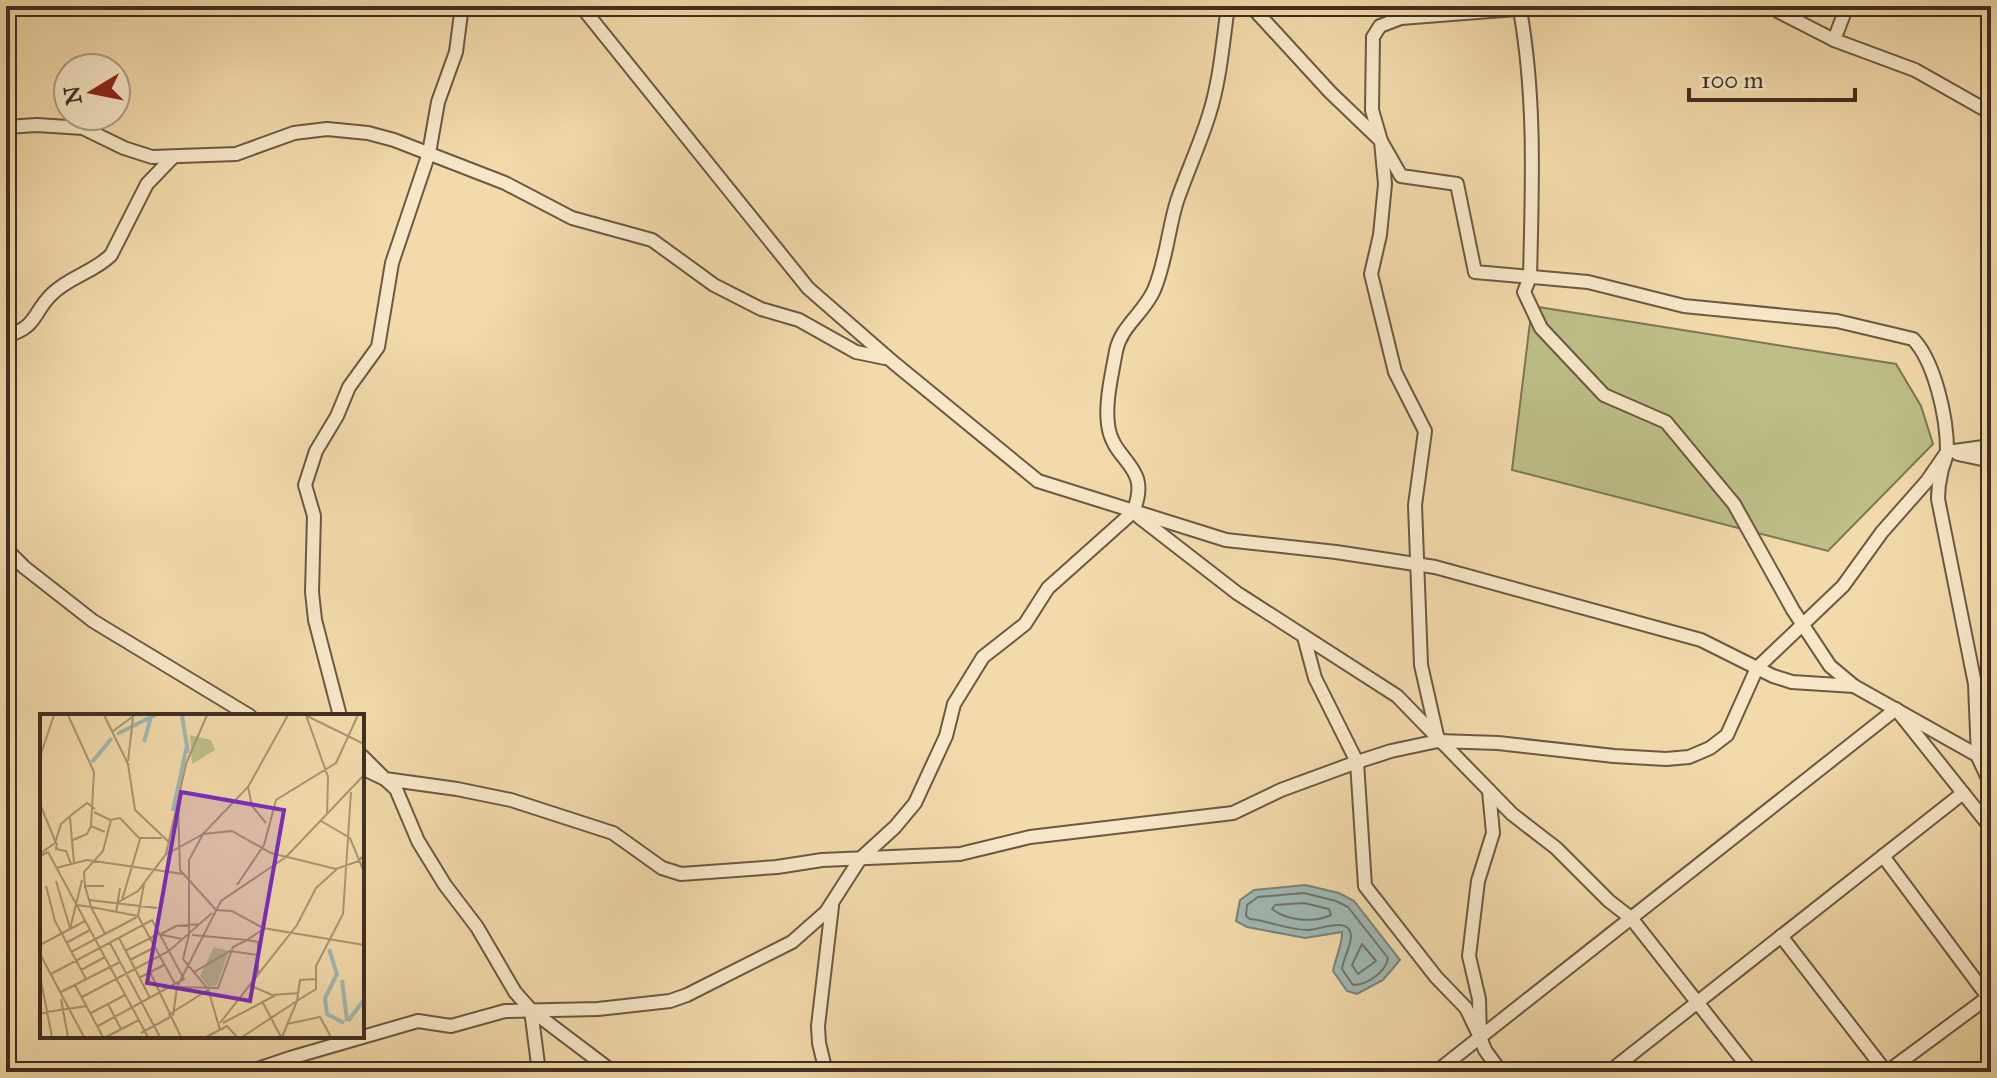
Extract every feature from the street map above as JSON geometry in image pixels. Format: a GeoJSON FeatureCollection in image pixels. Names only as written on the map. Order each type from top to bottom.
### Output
{"type":"FeatureCollection","features":[{"type":"Feature","properties":{"kind":"street"},"geometry":{"type":"LineString","coordinates":[[339,714],[315,620],[312,592],[314,516],[305,485],[316,451],[337,416],[349,387],[378,347],[392,263],[429,153],[438,102],[456,52],[462,6]]}},
{"type":"Feature","properties":{"kind":"street"},"geometry":{"type":"LineString","coordinates":[[581,6],[808,288],[1038,481],[1226,540],[1435,567],[1701,640],[1792,682],[1854,686]]}},
{"type":"Feature","properties":{"kind":"street"},"geometry":{"type":"LineString","coordinates":[[364,1037],[418,1021],[451,1026],[505,1011],[598,1009],[670,1001],[792,942],[807,931],[832,903],[860,859],[895,827],[915,803],[946,736],[954,704],[983,657],[1025,624],[1048,588],[1133,512],[1140,485],[1136,473],[1112,439],[1108,424],[1117,348],[1125,329],[1147,305],[1156,288],[1177,202],[1210,112],[1228,6]]}},
{"type":"Feature","properties":{"kind":"street"},"geometry":{"type":"LineString","coordinates":[[1251,6],[1330,92],[1381,141],[1401,176],[1457,184],[1475,272],[1588,282],[1684,306],[1837,321],[1913,339],[1930,363],[1940,404],[1947,452],[1938,499],[1975,684],[1978,757],[1991,785]]}},
{"type":"Feature","properties":{"kind":"street"},"geometry":{"type":"LineString","coordinates":[[1438,741],[1421,665],[1415,505],[1425,431],[1395,372],[1371,274],[1380,235],[1385,184],[1381,141],[1372,110],[1373,37],[1380,26],[1401,18],[1554,6]]}},
{"type":"Feature","properties":{"kind":"street"},"geometry":{"type":"LineString","coordinates":[[1768,6],[1834,40],[1915,70],[1991,113]]}},
{"type":"Feature","properties":{"kind":"street"},"geometry":{"type":"LineString","coordinates":[[1834,40],[1847,6]]}},
{"type":"Feature","properties":{"kind":"street"},"geometry":{"type":"LineString","coordinates":[[1520,10],[1528,54],[1532,151],[1530,277],[1524,292],[1541,328],[1604,395],[1666,422],[1734,504],[1803,626],[1830,666],[1854,686],[1991,763]]}},
{"type":"Feature","properties":{"kind":"street"},"geometry":{"type":"LineString","coordinates":[[6,127],[37,125],[83,128],[124,148],[152,157],[236,154],[294,133],[327,129],[368,133],[505,183],[572,218],[652,240],[714,285],[761,309],[799,320],[856,352],[888,358]]}},
{"type":"Feature","properties":{"kind":"street"},"geometry":{"type":"LineString","coordinates":[[6,336],[18,333],[37,317],[49,296],[59,288],[102,264],[111,255],[147,184],[173,157]]}},
{"type":"Feature","properties":{"kind":"street"},"geometry":{"type":"LineString","coordinates":[[364,769],[385,779],[511,800],[613,833],[662,868],[681,874],[777,867],[812,860],[960,854],[1030,837],[1233,813],[1281,790],[1357,762],[1438,741],[1498,743],[1614,756],[1689,757],[1710,748],[1727,735],[1757,668],[1843,586],[1947,452],[1991,446]]}},
{"type":"Feature","properties":{"kind":"street"},"geometry":{"type":"LineString","coordinates":[[1947,452],[1991,461]]}},
{"type":"Feature","properties":{"kind":"street"},"geometry":{"type":"LineString","coordinates":[[1133,512],[1237,593],[1397,696],[1512,814],[1556,848],[1609,901],[1631,918],[1752,1072]]}},
{"type":"Feature","properties":{"kind":"street"},"geometry":{"type":"LineString","coordinates":[[6,549],[93,621],[247,714]]}},
{"type":"Feature","properties":{"kind":"street"},"geometry":{"type":"LineString","coordinates":[[1304,637],[1315,678],[1357,762],[1365,886],[1436,977],[1466,1008],[1485,1050],[1501,1072]]}},
{"type":"Feature","properties":{"kind":"street"},"geometry":{"type":"LineString","coordinates":[[1896,709],[1991,828]]}},
{"type":"Feature","properties":{"kind":"street"},"geometry":{"type":"LineString","coordinates":[[1436,1072],[1896,709]]}},
{"type":"Feature","properties":{"kind":"street"},"geometry":{"type":"LineString","coordinates":[[364,758],[396,789],[418,841],[477,927],[515,992],[531,1010],[613,1072]]}},
{"type":"Feature","properties":{"kind":"street"},"geometry":{"type":"LineString","coordinates":[[1480,1037],[1479,999],[1469,956],[1478,881],[1493,833],[1489,791]]}},
{"type":"Feature","properties":{"kind":"street"},"geometry":{"type":"LineString","coordinates":[[1616,1070],[1697,1002],[1963,793]]}},
{"type":"Feature","properties":{"kind":"street"},"geometry":{"type":"LineString","coordinates":[[1781,936],[1886,1072],[1989,996],[1883,856]]}},
{"type":"Feature","properties":{"kind":"street"},"geometry":{"type":"LineString","coordinates":[[826,1072],[818,1026],[832,903]]}},
{"type":"Feature","properties":{"kind":"street"},"geometry":{"type":"LineString","coordinates":[[531,1010],[539,1072]]}},
{"type":"Feature","properties":{"kind":"street"},"geometry":{"type":"LineString","coordinates":[[249,1072],[359,1038]]}},
{"type":"Feature","properties":{"kind":"green space"},"geometry":{"type":"Polygon","coordinates":[[[1532,306],[1896,364],[1921,406],[1933,444],[1828,551],[1512,470],[1532,306]]]}},
{"type":"Feature","properties":{"kind":"water"},"geometry":{"type":"Polygon","coordinates":[[[1305,885],[1339,893],[1354,901],[1400,960],[1383,980],[1357,994],[1347,991],[1333,971],[1342,932],[1305,938],[1247,927],[1236,921],[1240,900],[1254,890],[1305,885]]]}}]}
